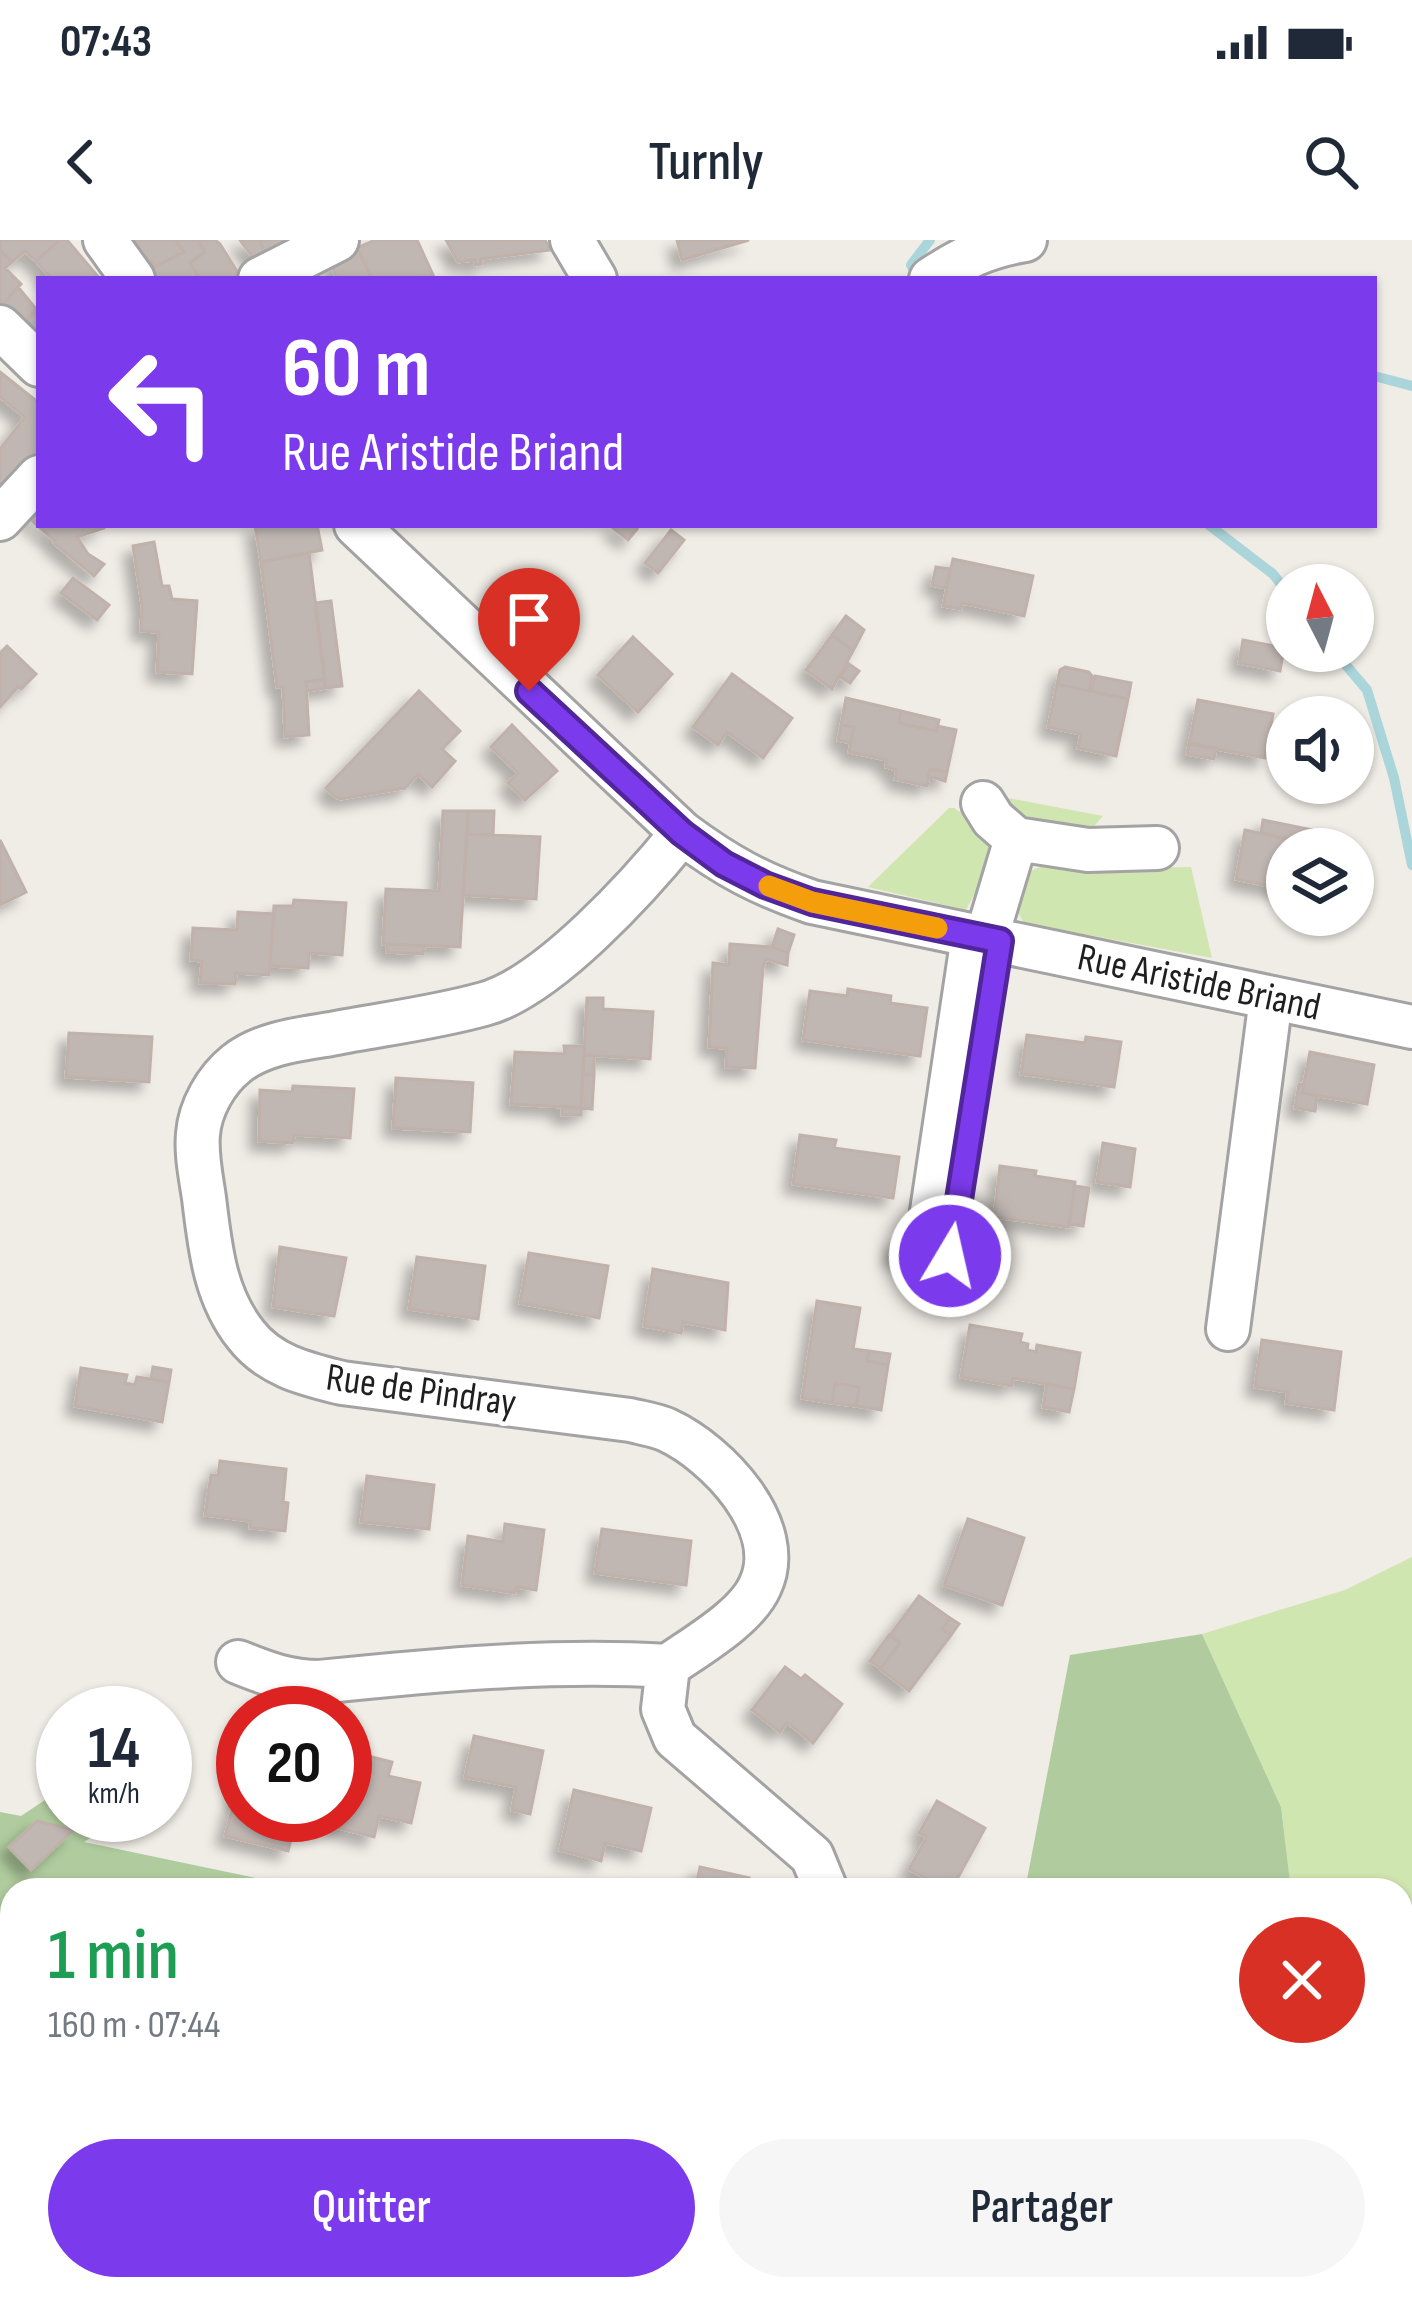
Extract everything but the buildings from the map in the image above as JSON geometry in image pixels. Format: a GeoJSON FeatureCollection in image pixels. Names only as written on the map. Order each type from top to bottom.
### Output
{"type":"FeatureCollection","features":[{"type":"Feature","properties":{"kind":"street"},"geometry":{"type":"LineString","coordinates":[[105,240],[131,276]]}},
{"type":"Feature","properties":{"kind":"street"},"geometry":{"type":"LineString","coordinates":[[572,240],[593,276]]}},
{"type":"Feature","properties":{"kind":"street"},"geometry":{"type":"LineString","coordinates":[[937,275],[1001,242]]}},
{"type":"Feature","properties":{"kind":"street"},"geometry":{"type":"LineString","coordinates":[[267,276],[323,252]]}},
{"type":"Feature","properties":{"kind":"street"},"geometry":{"type":"LineString","coordinates":[[0,327],[36,361]]}},
{"type":"Feature","properties":{"kind":"street"},"geometry":{"type":"LineString","coordinates":[[0,519],[36,480]]}},
{"type":"Feature","properties":{"kind":"street","name":"Rue Aristide Briand"},"geometry":{"type":"LineString","coordinates":[[359,528],[682,833],[724,864],[765,885],[812,902],[1412,1028]]}},
{"type":"Feature","properties":{"kind":"street"},"geometry":{"type":"LineString","coordinates":[[983,803],[1016,839],[1088,850],[1157,848]]}},
{"type":"Feature","properties":{"kind":"street","name":"Rue de Pindray"},"geometry":{"type":"LineString","coordinates":[[668,1666],[747,1606],[761,1586],[766,1546],[759,1520],[735,1485],[697,1450],[666,1430],[630,1420],[342,1383],[298,1372],[267,1356],[228,1308],[213,1268],[198,1132],[220,1080],[238,1062],[266,1048],[488,1004],[516,991],[605,917],[682,833]]}},
{"type":"Feature","properties":{"kind":"street"},"geometry":{"type":"LineString","coordinates":[[938,1257],[986,939],[1016,839]]}},
{"type":"Feature","properties":{"kind":"street"},"geometry":{"type":"LineString","coordinates":[[1228,1329],[1271,998]]}},
{"type":"Feature","properties":{"kind":"street"},"geometry":{"type":"LineString","coordinates":[[238,1662],[297,1682],[455,1668],[598,1662],[668,1666],[664,1709],[675,1738],[812,1856],[821,1878]]}},
{"type":"Feature","properties":{"kind":"green space"},"geometry":{"type":"Polygon","coordinates":[[[997,796],[1103,816],[1090,831],[1012,825],[997,796]]]}},
{"type":"Feature","properties":{"kind":"green space"},"geometry":{"type":"Polygon","coordinates":[[[949,808],[982,827],[995,842],[992,861],[966,910],[868,887],[949,808]]]}},
{"type":"Feature","properties":{"kind":"green space"},"geometry":{"type":"Polygon","coordinates":[[[1040,867],[1191,867],[1212,958],[1024,923],[1015,907],[1023,874],[1040,867]]]}},
{"type":"Feature","properties":{"kind":"green space"},"geometry":{"type":"Polygon","coordinates":[[[1412,1557],[1412,1878],[1290,1878],[1281,1807],[1202,1634],[1345,1590],[1412,1557]]]}},
{"type":"Feature","properties":{"kind":"green space"},"geometry":{"type":"Polygon","coordinates":[[[1202,1634],[1281,1807],[1290,1878],[1027,1878],[1070,1655],[1202,1634]]]}},
{"type":"Feature","properties":{"kind":"green space"},"geometry":{"type":"Polygon","coordinates":[[[36,1806],[36,1842],[84,1842],[256,1878],[0,1878],[0,1812],[21,1816],[36,1806]]]}},
{"type":"Feature","properties":{"kind":"waterway"},"geometry":{"type":"LineString","coordinates":[[918,276],[911,265],[930,240]]}},
{"type":"Feature","properties":{"kind":"waterway"},"geometry":{"type":"LineString","coordinates":[[1377,377],[1412,386]]}},
{"type":"Feature","properties":{"kind":"waterway"},"geometry":{"type":"LineString","coordinates":[[1213,528],[1266,569]]}},
{"type":"Feature","properties":{"kind":"waterway"},"geometry":{"type":"LineString","coordinates":[[1352,672],[1367,690],[1394,778],[1412,865]]}},
{"type":"Feature","properties":{"kind":"slow traffic"},"geometry":{"type":"LineString","coordinates":[[769,886],[812,902],[937,928]]}},
{"type":"Feature","properties":{"kind":"route"},"geometry":{"type":"LineString","coordinates":[[529,691],[682,833],[724,864],[812,902],[1000,941],[950,1256]]}}]}
